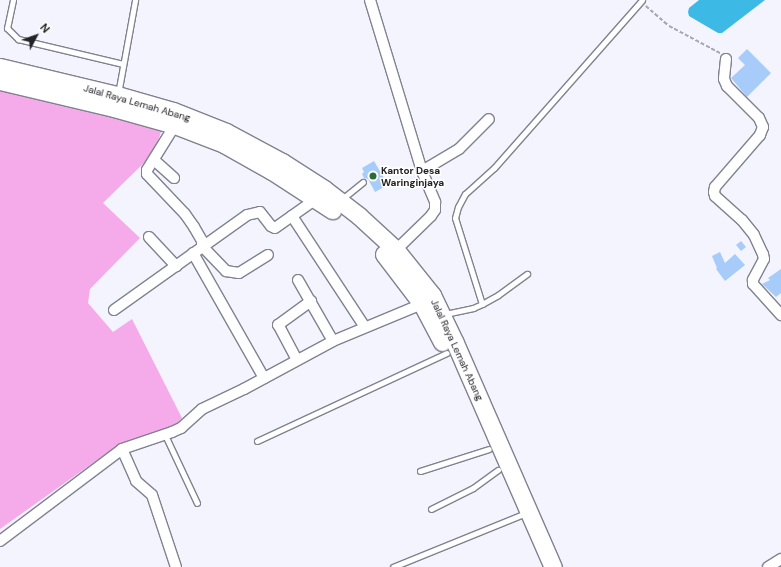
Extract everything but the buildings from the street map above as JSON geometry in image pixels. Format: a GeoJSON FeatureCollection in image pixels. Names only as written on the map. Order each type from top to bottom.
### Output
{"type":"FeatureCollection","features":[{"type":"Feature","properties":{"kind":"highway","name":"Jalal Raya Lemah Abang"},"geometry":{"type":"LineString","coordinates":[[0,67],[116,101],[224,144],[316,198],[353,224],[388,258],[422,304],[447,353],[498,470],[524,514]]}},
{"type":"Feature","properties":{"kind":"highway","name":"Jalal Raya Lemah Abang"},"geometry":{"type":"LineString","coordinates":[[0,81],[173,111],[226,132],[282,162],[340,201],[359,216],[396,250],[432,295],[442,315],[524,514]]}},
{"type":"Feature","properties":{"kind":"highway"},"geometry":{"type":"LineString","coordinates":[[524,514],[541,567]]}},
{"type":"Feature","properties":{"kind":"highway"},"geometry":{"type":"LineString","coordinates":[[524,514],[553,567]]}},
{"type":"Feature","properties":{"kind":"street"},"geometry":{"type":"LineString","coordinates":[[370,0],[422,171],[435,202],[435,210],[431,216],[396,250]]}},
{"type":"Feature","properties":{"kind":"street"},"geometry":{"type":"LineString","coordinates":[[726,59],[724,79],[727,86],[758,118],[763,127],[760,135],[715,187],[714,192],[715,196],[742,220],[754,235],[764,254],[764,259],[753,280],[753,284],[781,315]]}},
{"type":"Feature","properties":{"kind":"street"},"geometry":{"type":"LineString","coordinates":[[422,171],[460,149],[488,118]]}},
{"type":"Feature","properties":{"kind":"street"},"geometry":{"type":"LineString","coordinates":[[175,125],[147,170],[147,174],[194,227],[202,241],[202,246],[230,273],[239,273],[246,270],[268,255]]}},
{"type":"Feature","properties":{"kind":"street"},"geometry":{"type":"LineString","coordinates":[[154,160],[174,178]]}},
{"type":"Feature","properties":{"kind":"street"},"geometry":{"type":"LineString","coordinates":[[114,310],[247,215],[260,212],[271,226],[275,228],[316,198]]}},
{"type":"Feature","properties":{"kind":"street"},"geometry":{"type":"LineString","coordinates":[[292,216],[365,327]]}},
{"type":"Feature","properties":{"kind":"street"},"geometry":{"type":"LineString","coordinates":[[149,237],[176,266]]}},
{"type":"Feature","properties":{"kind":"street"},"geometry":{"type":"LineString","coordinates":[[193,254],[264,378]]}},
{"type":"Feature","properties":{"kind":"street"},"geometry":{"type":"LineString","coordinates":[[298,280],[333,341]]}},
{"type":"Feature","properties":{"kind":"street"},"geometry":{"type":"LineString","coordinates":[[297,360],[278,325],[311,301]]}},
{"type":"Feature","properties":{"kind":"street"},"geometry":{"type":"LineString","coordinates":[[0,541],[122,449],[165,435],[181,428],[202,409],[333,341],[422,304]]}},
{"type":"Feature","properties":{"kind":"street"},"geometry":{"type":"LineString","coordinates":[[122,449],[136,481],[152,495],[176,567]]}},
{"type":"Feature","properties":{"kind":"street"},"geometry":{"type":"LineString","coordinates":[[768,567],[781,559]]}},
{"type":"Feature","properties":{"kind":"lane"},"geometry":{"type":"LineString","coordinates":[[13,0],[7,28],[18,39],[123,64]]}},
{"type":"Feature","properties":{"kind":"lane"},"geometry":{"type":"LineString","coordinates":[[116,101],[135,0]]}},
{"type":"Feature","properties":{"kind":"lane"},"geometry":{"type":"LineString","coordinates":[[482,304],[455,218],[458,207],[465,194],[494,168],[641,1]]}},
{"type":"Feature","properties":{"kind":"lane"},"geometry":{"type":"LineString","coordinates":[[340,201],[363,182]]}},
{"type":"Feature","properties":{"kind":"lane"},"geometry":{"type":"LineString","coordinates":[[442,315],[473,308],[482,304],[498,295],[527,274]]}},
{"type":"Feature","properties":{"kind":"lane"},"geometry":{"type":"LineString","coordinates":[[257,441],[447,353]]}},
{"type":"Feature","properties":{"kind":"lane"},"geometry":{"type":"LineString","coordinates":[[165,435],[197,503]]}},
{"type":"Feature","properties":{"kind":"lane"},"geometry":{"type":"LineString","coordinates":[[420,471],[489,449]]}},
{"type":"Feature","properties":{"kind":"lane"},"geometry":{"type":"LineString","coordinates":[[431,509],[473,488],[498,470]]}},
{"type":"Feature","properties":{"kind":"lane"},"geometry":{"type":"LineString","coordinates":[[393,567],[524,514]]}},
{"type":"Feature","properties":{"kind":"path"},"geometry":{"type":"LineString","coordinates":[[641,1],[669,26],[721,53],[726,59]]}},
{"type":"Feature","properties":{"kind":"shaded area"},"geometry":{"type":"Polygon","coordinates":[[[0,90],[151,122],[163,127],[153,154],[103,203],[140,238],[90,289],[88,303],[113,332],[132,319],[182,418],[171,430],[133,444],[121,443],[0,529],[0,90]]]}},
{"type":"Feature","properties":{"kind":"water"},"geometry":{"type":"Polygon","coordinates":[[[699,0],[765,0],[722,33],[718,33],[689,16],[689,8],[699,0]]]}},
{"type":"Feature","properties":{"kind":"place","name":"Kantor Desa Waringinjaya"},"geometry":{"type":"Point","coordinates":[373,176]}}]}
